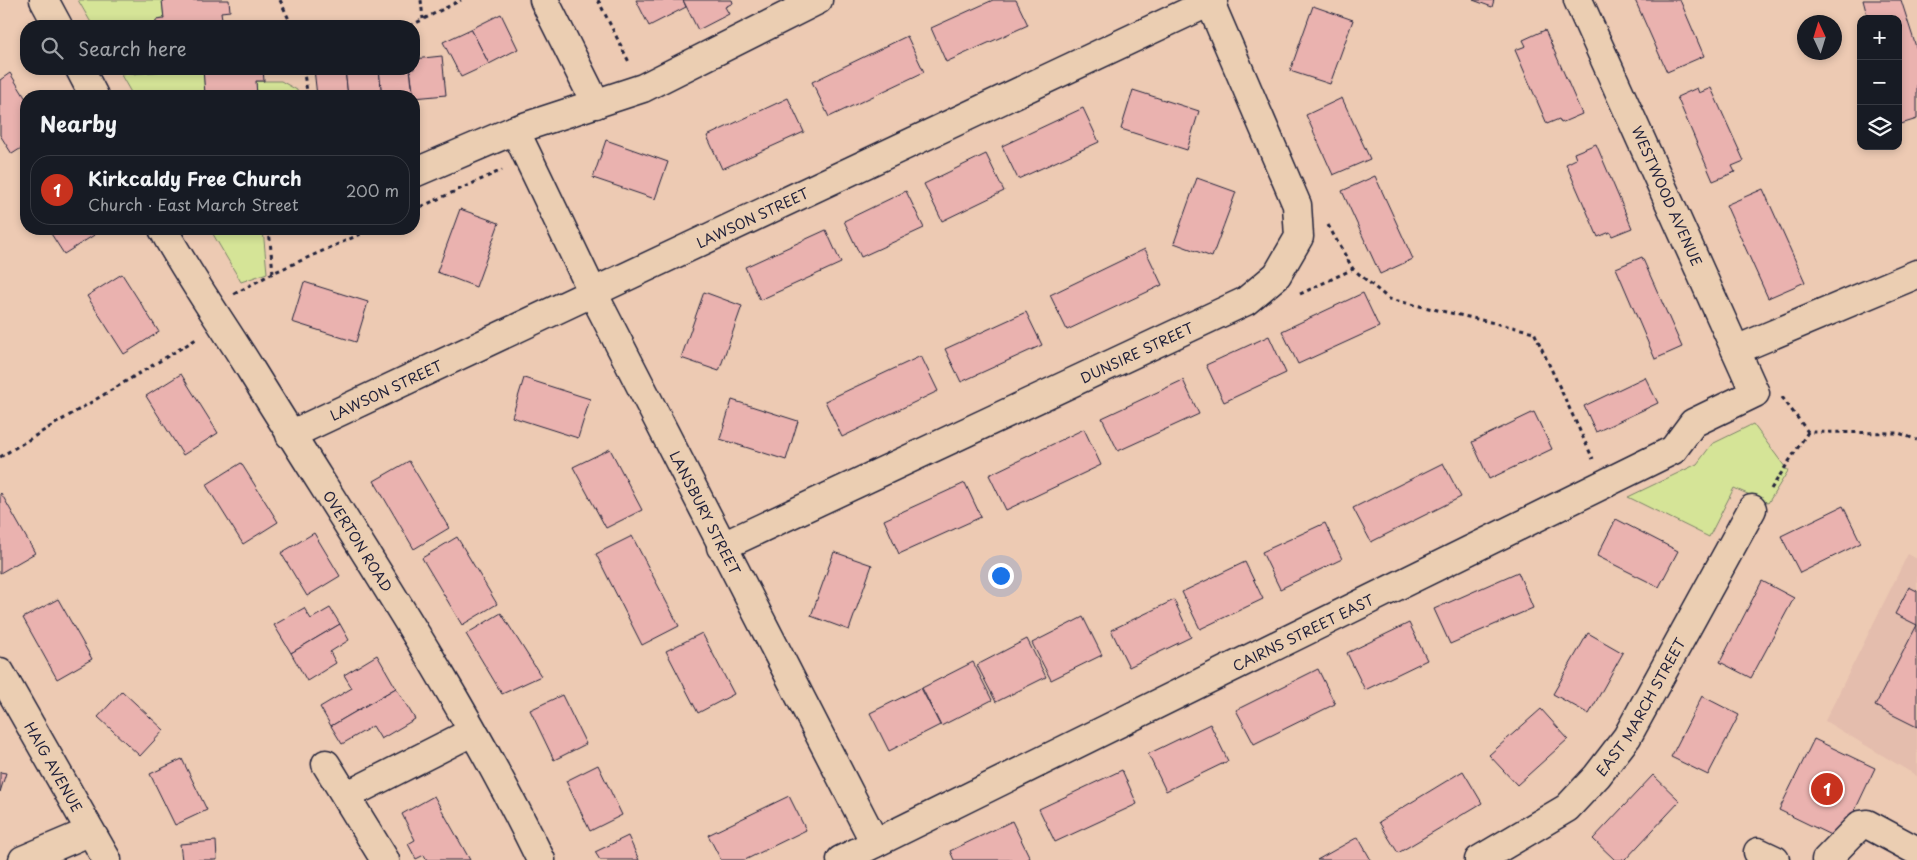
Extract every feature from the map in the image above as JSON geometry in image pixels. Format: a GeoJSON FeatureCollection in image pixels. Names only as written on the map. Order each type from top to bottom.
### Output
{"type":"FeatureCollection","features":[{"type":"Feature","properties":{"kind":"street"},"geometry":{"type":"LineString","coordinates":[[44,0],[55,20]]}},
{"type":"Feature","properties":{"kind":"street"},"geometry":{"type":"LineString","coordinates":[[544,0],[596,104]]}},
{"type":"Feature","properties":{"kind":"street"},"geometry":{"type":"LineString","coordinates":[[420,170],[515,130],[643,88],[818,0]]}},
{"type":"Feature","properties":{"kind":"street","name":"WESTWOOD AVENUE"},"geometry":{"type":"LineString","coordinates":[[1578,0],[1755,393]]}},
{"type":"Feature","properties":{"kind":"street","name":"DUNSIRE STREET"},"geometry":{"type":"LineString","coordinates":[[721,547],[1246,301],[1277,275],[1299,237],[1297,205],[1211,1]]}},
{"type":"Feature","properties":{"kind":"street","name":"LAWSON STREET"},"geometry":{"type":"LineString","coordinates":[[290,435],[1211,1]]}},
{"type":"Feature","properties":{"kind":"street"},"geometry":{"type":"LineString","coordinates":[[83,75],[91,90]]}},
{"type":"Feature","properties":{"kind":"street","name":"LANSBURY STREET"},"geometry":{"type":"LineString","coordinates":[[515,130],[592,293],[721,547],[875,843]]}},
{"type":"Feature","properties":{"kind":"street","name":"OVERTON ROAD"},"geometry":{"type":"LineString","coordinates":[[168,235],[290,435],[373,565],[472,732],[519,816],[541,860]]}},
{"type":"Feature","properties":{"kind":"street"},"geometry":{"type":"LineString","coordinates":[[1736,350],[1917,274]]}},
{"type":"Feature","properties":{"kind":"street","name":"CAIRNS STREET EAST"},"geometry":{"type":"LineString","coordinates":[[841,860],[1674,450],[1693,423],[1755,393]]}},
{"type":"Feature","properties":{"kind":"street","name":"EAST MARCH STREET"},"geometry":{"type":"LineString","coordinates":[[1479,860],[1567,808],[1615,753],[1627,737],[1752,509]]}},
{"type":"Feature","properties":{"kind":"street","name":"HAIG AVENUE"},"geometry":{"type":"LineString","coordinates":[[0,672],[89,832],[107,860]]}},
{"type":"Feature","properties":{"kind":"street"},"geometry":{"type":"LineString","coordinates":[[346,796],[472,732]]}},
{"type":"Feature","properties":{"kind":"street"},"geometry":{"type":"LineString","coordinates":[[326,764],[384,860]]}},
{"type":"Feature","properties":{"kind":"street"},"geometry":{"type":"LineString","coordinates":[[1826,860],[1860,825],[1868,824],[1917,851]]}},
{"type":"Feature","properties":{"kind":"street"},"geometry":{"type":"LineString","coordinates":[[23,860],[89,832]]}},
{"type":"Feature","properties":{"kind":"path"},"geometry":{"type":"LineString","coordinates":[[280,0],[289,20]]}},
{"type":"Feature","properties":{"kind":"path"},"geometry":{"type":"LineString","coordinates":[[421,0],[423,19]]}},
{"type":"Feature","properties":{"kind":"path"},"geometry":{"type":"LineString","coordinates":[[420,21],[461,0]]}},
{"type":"Feature","properties":{"kind":"path"},"geometry":{"type":"LineString","coordinates":[[598,0],[643,88]]}},
{"type":"Feature","properties":{"kind":"path"},"geometry":{"type":"LineString","coordinates":[[304,75],[307,90]]}},
{"type":"Feature","properties":{"kind":"path"},"geometry":{"type":"LineString","coordinates":[[420,208],[533,170]]}},
{"type":"Feature","properties":{"kind":"path"},"geometry":{"type":"LineString","coordinates":[[1297,205],[1322,216],[1354,269],[1389,299],[1534,332],[1605,484]]}},
{"type":"Feature","properties":{"kind":"path"},"geometry":{"type":"LineString","coordinates":[[269,235],[273,273]]}},
{"type":"Feature","properties":{"kind":"path"},"geometry":{"type":"LineString","coordinates":[[0,457],[217,315],[273,273],[358,235]]}},
{"type":"Feature","properties":{"kind":"path"},"geometry":{"type":"LineString","coordinates":[[1755,393],[1781,396],[1808,432]]}},
{"type":"Feature","properties":{"kind":"path"},"geometry":{"type":"LineString","coordinates":[[1808,432],[1899,433],[1917,440]]}},
{"type":"Feature","properties":{"kind":"path"},"geometry":{"type":"LineString","coordinates":[[1752,509],[1768,494],[1808,432]]}},
{"type":"Feature","properties":{"kind":"shaded area"},"geometry":{"type":"Polygon","coordinates":[[[1908,554],[1917,559],[1917,776],[1825,721],[1908,554]]]}},
{"type":"Feature","properties":{"kind":"green space"},"geometry":{"type":"Polygon","coordinates":[[[78,0],[162,0],[164,19],[90,20],[78,0]]]}},
{"type":"Feature","properties":{"kind":"green space"},"geometry":{"type":"Polygon","coordinates":[[[121,75],[203,75],[205,90],[130,90],[121,75]]]}},
{"type":"Feature","properties":{"kind":"green space"},"geometry":{"type":"Polygon","coordinates":[[[256,81],[281,81],[297,90],[257,90],[256,81]]]}},
{"type":"Feature","properties":{"kind":"green space"},"geometry":{"type":"Polygon","coordinates":[[[214,235],[264,235],[267,273],[241,282],[214,235]]]}},
{"type":"Feature","properties":{"kind":"green space"},"geometry":{"type":"Polygon","coordinates":[[[1753,424],[1788,471],[1768,503],[1734,488],[1709,537],[1628,497],[1697,464],[1712,444],[1753,424]]]}},
{"type":"Feature","properties":{"kind":"building"},"geometry":{"type":"Polygon","coordinates":[[[162,0],[229,0],[230,11],[221,12],[222,20],[156,20],[164,19],[162,0]]]}},
{"type":"Feature","properties":{"kind":"building"},"geometry":{"type":"Polygon","coordinates":[[[636,0],[683,0],[686,7],[649,26],[636,0]]]}},
{"type":"Feature","properties":{"kind":"building"},"geometry":{"type":"Polygon","coordinates":[[[683,0],[732,0],[733,3],[725,7],[729,14],[698,30],[683,0]]]}},
{"type":"Feature","properties":{"kind":"building"},"geometry":{"type":"Polygon","coordinates":[[[993,0],[1016,0],[1028,25],[946,62],[931,28],[993,0]]]}},
{"type":"Feature","properties":{"kind":"building"},"geometry":{"type":"Polygon","coordinates":[[[1473,0],[1494,0],[1492,7],[1473,0]]]}},
{"type":"Feature","properties":{"kind":"building"},"geometry":{"type":"Polygon","coordinates":[[[1635,0],[1680,0],[1704,56],[1667,72],[1635,0]]]}},
{"type":"Feature","properties":{"kind":"building"},"geometry":{"type":"Polygon","coordinates":[[[1863,0],[1901,0],[1917,50],[1917,119],[1902,124],[1902,15],[1867,15],[1863,0]]]}},
{"type":"Feature","properties":{"kind":"building"},"geometry":{"type":"Polygon","coordinates":[[[1313,6],[1353,20],[1330,84],[1290,71],[1313,6]]]}},
{"type":"Feature","properties":{"kind":"building"},"geometry":{"type":"Polygon","coordinates":[[[501,14],[518,49],[489,64],[471,29],[501,14]]]}},
{"type":"Feature","properties":{"kind":"building"},"geometry":{"type":"Polygon","coordinates":[[[471,29],[489,64],[461,77],[443,42],[471,29]]]}},
{"type":"Feature","properties":{"kind":"building"},"geometry":{"type":"Polygon","coordinates":[[[1545,30],[1582,114],[1561,123],[1559,119],[1547,124],[1515,50],[1526,46],[1523,40],[1545,30]]]}},
{"type":"Feature","properties":{"kind":"building"},"geometry":{"type":"Polygon","coordinates":[[[907,36],[924,72],[829,117],[812,82],[907,36]]]}},
{"type":"Feature","properties":{"kind":"building"},"geometry":{"type":"Polygon","coordinates":[[[442,56],[446,95],[420,97],[420,90],[413,90],[411,75],[420,75],[420,58],[442,56]]]}},
{"type":"Feature","properties":{"kind":"building"},"geometry":{"type":"Polygon","coordinates":[[[10,73],[20,90],[20,149],[12,154],[0,135],[0,80],[10,73]]]}},
{"type":"Feature","properties":{"kind":"building"},"geometry":{"type":"Polygon","coordinates":[[[203,75],[264,75],[264,81],[256,81],[257,90],[205,90],[203,75]]]}},
{"type":"Feature","properties":{"kind":"building"},"geometry":{"type":"Polygon","coordinates":[[[315,75],[346,75],[347,90],[316,90],[315,75]]]}},
{"type":"Feature","properties":{"kind":"building"},"geometry":{"type":"Polygon","coordinates":[[[346,75],[380,75],[381,90],[347,90],[346,75]]]}},
{"type":"Feature","properties":{"kind":"building"},"geometry":{"type":"Polygon","coordinates":[[[380,75],[411,75],[412,90],[381,90],[380,75]]]}},
{"type":"Feature","properties":{"kind":"building"},"geometry":{"type":"Polygon","coordinates":[[[1697,88],[1699,93],[1711,88],[1744,161],[1732,166],[1735,172],[1713,181],[1677,97],[1697,88]]]}},
{"type":"Feature","properties":{"kind":"building"},"geometry":{"type":"Polygon","coordinates":[[[1133,90],[1199,111],[1187,150],[1121,129],[1133,90]]]}},
{"type":"Feature","properties":{"kind":"building"},"geometry":{"type":"Polygon","coordinates":[[[788,98],[804,132],[722,169],[707,136],[788,98]]]}},
{"type":"Feature","properties":{"kind":"building"},"geometry":{"type":"Polygon","coordinates":[[[1342,98],[1370,159],[1333,175],[1306,115],[1342,98]]]}},
{"type":"Feature","properties":{"kind":"building"},"geometry":{"type":"Polygon","coordinates":[[[1083,108],[1099,142],[1018,179],[1002,146],[1083,108]]]}},
{"type":"Feature","properties":{"kind":"building"},"geometry":{"type":"Polygon","coordinates":[[[606,140],[668,162],[655,199],[593,178],[606,140]]]}},
{"type":"Feature","properties":{"kind":"building"},"geometry":{"type":"Polygon","coordinates":[[[1596,144],[1632,228],[1612,236],[1610,232],[1598,237],[1566,164],[1576,159],[1574,153],[1596,144]]]}},
{"type":"Feature","properties":{"kind":"building"},"geometry":{"type":"Polygon","coordinates":[[[986,154],[1004,191],[942,221],[924,184],[986,154]]]}},
{"type":"Feature","properties":{"kind":"building"},"geometry":{"type":"Polygon","coordinates":[[[1375,176],[1413,259],[1380,274],[1342,191],[1375,176]]]}},
{"type":"Feature","properties":{"kind":"building"},"geometry":{"type":"Polygon","coordinates":[[[1197,178],[1236,192],[1212,257],[1174,243],[1197,178]]]}},
{"type":"Feature","properties":{"kind":"building"},"geometry":{"type":"Polygon","coordinates":[[[1763,189],[1805,282],[1768,298],[1726,205],[1763,189]]]}},
{"type":"Feature","properties":{"kind":"building"},"geometry":{"type":"Polygon","coordinates":[[[906,191],[924,228],[861,257],[844,221],[906,191]]]}},
{"type":"Feature","properties":{"kind":"building"},"geometry":{"type":"Polygon","coordinates":[[[460,209],[499,223],[476,287],[437,272],[460,209]]]}},
{"type":"Feature","properties":{"kind":"building"},"geometry":{"type":"Polygon","coordinates":[[[826,230],[841,263],[760,300],[745,267],[826,230]]]}},
{"type":"Feature","properties":{"kind":"building"},"geometry":{"type":"Polygon","coordinates":[[[52,235],[94,235],[64,254],[52,235]]]}},
{"type":"Feature","properties":{"kind":"building"},"geometry":{"type":"Polygon","coordinates":[[[1145,249],[1162,285],[1067,330],[1050,295],[1145,249]]]}},
{"type":"Feature","properties":{"kind":"building"},"geometry":{"type":"Polygon","coordinates":[[[1642,257],[1682,347],[1655,359],[1616,268],[1642,257]]]}},
{"type":"Feature","properties":{"kind":"building"},"geometry":{"type":"Polygon","coordinates":[[[122,274],[159,332],[124,354],[87,296],[122,274]]]}},
{"type":"Feature","properties":{"kind":"building"},"geometry":{"type":"Polygon","coordinates":[[[304,282],[368,302],[356,342],[292,322],[304,282]]]}},
{"type":"Feature","properties":{"kind":"building"},"geometry":{"type":"Polygon","coordinates":[[[704,292],[742,306],[719,371],[681,358],[704,292]]]}},
{"type":"Feature","properties":{"kind":"building"},"geometry":{"type":"Polygon","coordinates":[[[1363,293],[1379,327],[1298,364],[1282,331],[1363,293]]]}},
{"type":"Feature","properties":{"kind":"building"},"geometry":{"type":"Polygon","coordinates":[[[1026,312],[1042,345],[961,382],[945,349],[1026,312]]]}},
{"type":"Feature","properties":{"kind":"building"},"geometry":{"type":"Polygon","coordinates":[[[1269,336],[1286,373],[1224,402],[1206,365],[1269,336]]]}},
{"type":"Feature","properties":{"kind":"building"},"geometry":{"type":"Polygon","coordinates":[[[921,356],[938,391],[842,437],[825,401],[921,356]]]}},
{"type":"Feature","properties":{"kind":"building"},"geometry":{"type":"Polygon","coordinates":[[[181,374],[218,433],[183,455],[146,396],[181,374]]]}},
{"type":"Feature","properties":{"kind":"building"},"geometry":{"type":"Polygon","coordinates":[[[1645,377],[1658,403],[1596,432],[1584,406],[1645,377]]]}},
{"type":"Feature","properties":{"kind":"building"},"geometry":{"type":"Polygon","coordinates":[[[524,378],[590,399],[578,438],[512,417],[524,378]]]}},
{"type":"Feature","properties":{"kind":"building"},"geometry":{"type":"Polygon","coordinates":[[[1183,380],[1199,414],[1118,451],[1102,418],[1183,380]]]}},
{"type":"Feature","properties":{"kind":"building"},"geometry":{"type":"Polygon","coordinates":[[[732,400],[798,421],[786,460],[720,439],[732,400]]]}},
{"type":"Feature","properties":{"kind":"building"},"geometry":{"type":"Polygon","coordinates":[[[1534,412],[1552,449],[1489,479],[1472,442],[1534,412]]]}},
{"type":"Feature","properties":{"kind":"building"},"geometry":{"type":"Polygon","coordinates":[[[1084,429],[1101,465],[1006,510],[989,475],[1084,429]]]}},
{"type":"Feature","properties":{"kind":"building"},"geometry":{"type":"Polygon","coordinates":[[[610,449],[642,510],[606,528],[573,467],[610,449]]]}},
{"type":"Feature","properties":{"kind":"building"},"geometry":{"type":"Polygon","coordinates":[[[409,461],[449,528],[414,549],[374,481],[409,461]]]}},
{"type":"Feature","properties":{"kind":"building"},"geometry":{"type":"Polygon","coordinates":[[[241,463],[278,522],[243,544],[206,485],[241,463]]]}},
{"type":"Feature","properties":{"kind":"building"},"geometry":{"type":"Polygon","coordinates":[[[1443,463],[1461,497],[1371,542],[1353,508],[1443,463]]]}},
{"type":"Feature","properties":{"kind":"building"},"geometry":{"type":"Polygon","coordinates":[[[965,483],[981,517],[899,554],[884,520],[965,483]]]}},
{"type":"Feature","properties":{"kind":"building"},"geometry":{"type":"Polygon","coordinates":[[[0,494],[35,553],[0,573],[0,494]]]}},
{"type":"Feature","properties":{"kind":"building"},"geometry":{"type":"Polygon","coordinates":[[[1843,506],[1861,543],[1800,573],[1781,536],[1843,506]]]}},
{"type":"Feature","properties":{"kind":"building"},"geometry":{"type":"Polygon","coordinates":[[[1616,519],[1678,551],[1659,587],[1597,556],[1616,519]]]}},
{"type":"Feature","properties":{"kind":"building"},"geometry":{"type":"Polygon","coordinates":[[[1325,523],[1342,559],[1280,589],[1262,552],[1325,523]]]}},
{"type":"Feature","properties":{"kind":"building"},"geometry":{"type":"Polygon","coordinates":[[[314,533],[340,576],[307,596],[281,553],[314,533]]]}},
{"type":"Feature","properties":{"kind":"building"},"geometry":{"type":"Polygon","coordinates":[[[632,536],[679,626],[642,645],[596,554],[632,536]]]}},
{"type":"Feature","properties":{"kind":"building"},"geometry":{"type":"Polygon","coordinates":[[[457,537],[497,604],[462,625],[422,558],[457,537]]]}},
{"type":"Feature","properties":{"kind":"building"},"geometry":{"type":"Polygon","coordinates":[[[834,552],[872,565],[849,630],[811,616],[834,552]]]}},
{"type":"Feature","properties":{"kind":"building"},"geometry":{"type":"Polygon","coordinates":[[[1245,562],[1263,599],[1200,629],[1182,592],[1245,562]]]}},
{"type":"Feature","properties":{"kind":"building"},"geometry":{"type":"Polygon","coordinates":[[[1518,572],[1533,608],[1450,644],[1434,609],[1518,572]]]}},
{"type":"Feature","properties":{"kind":"building"},"geometry":{"type":"Polygon","coordinates":[[[1762,581],[1794,598],[1751,678],[1720,662],[1762,581]]]}},
{"type":"Feature","properties":{"kind":"building"},"geometry":{"type":"Polygon","coordinates":[[[1909,587],[1917,591],[1917,625],[1895,614],[1909,587]]]}},
{"type":"Feature","properties":{"kind":"building"},"geometry":{"type":"Polygon","coordinates":[[[58,599],[92,659],[57,679],[23,618],[58,599]]]}},
{"type":"Feature","properties":{"kind":"building"},"geometry":{"type":"Polygon","coordinates":[[[1174,600],[1191,637],[1129,667],[1111,630],[1174,600]]]}},
{"type":"Feature","properties":{"kind":"building"},"geometry":{"type":"Polygon","coordinates":[[[304,608],[311,619],[330,608],[340,624],[291,653],[274,625],[304,608]]]}},
{"type":"Feature","properties":{"kind":"building"},"geometry":{"type":"Polygon","coordinates":[[[501,613],[541,676],[502,694],[466,634],[501,613]]]}},
{"type":"Feature","properties":{"kind":"building"},"geometry":{"type":"Polygon","coordinates":[[[1083,617],[1102,655],[1051,680],[1032,643],[1083,617]]]}},
{"type":"Feature","properties":{"kind":"building"},"geometry":{"type":"Polygon","coordinates":[[[1409,623],[1427,660],[1365,690],[1347,653],[1409,623]]]}},
{"type":"Feature","properties":{"kind":"building"},"geometry":{"type":"Polygon","coordinates":[[[340,624],[349,640],[330,652],[336,663],[307,681],[291,653],[340,624]]]}},
{"type":"Feature","properties":{"kind":"building"},"geometry":{"type":"Polygon","coordinates":[[[1917,625],[1917,727],[1875,706],[1917,625]]]}},
{"type":"Feature","properties":{"kind":"building"},"geometry":{"type":"Polygon","coordinates":[[[702,633],[734,694],[698,713],[666,651],[702,633]]]}},
{"type":"Feature","properties":{"kind":"building"},"geometry":{"type":"Polygon","coordinates":[[[1588,633],[1623,653],[1589,714],[1553,694],[1588,633]]]}},
{"type":"Feature","properties":{"kind":"building"},"geometry":{"type":"Polygon","coordinates":[[[1027,639],[1046,677],[996,702],[977,665],[1027,639]]]}},
{"type":"Feature","properties":{"kind":"building"},"geometry":{"type":"Polygon","coordinates":[[[377,655],[396,688],[331,726],[320,707],[352,688],[344,675],[377,655]]]}},
{"type":"Feature","properties":{"kind":"building"},"geometry":{"type":"Polygon","coordinates":[[[973,662],[992,700],[941,726],[922,688],[973,662]]]}},
{"type":"Feature","properties":{"kind":"building"},"geometry":{"type":"Polygon","coordinates":[[[1318,669],[1335,704],[1254,744],[1236,710],[1318,669]]]}},
{"type":"Feature","properties":{"kind":"building"},"geometry":{"type":"Polygon","coordinates":[[[396,688],[415,719],[381,739],[373,726],[342,744],[331,726],[396,688]]]}},
{"type":"Feature","properties":{"kind":"building"},"geometry":{"type":"Polygon","coordinates":[[[921,688],[940,725],[889,751],[870,713],[921,688]]]}},
{"type":"Feature","properties":{"kind":"building"},"geometry":{"type":"Polygon","coordinates":[[[122,691],[164,730],[140,756],[98,717],[122,691]]]}},
{"type":"Feature","properties":{"kind":"building"},"geometry":{"type":"Polygon","coordinates":[[[562,695],[586,744],[554,760],[530,710],[562,695]]]}},
{"type":"Feature","properties":{"kind":"building"},"geometry":{"type":"Polygon","coordinates":[[[1702,696],[1739,715],[1708,775],[1671,757],[1702,696]]]}},
{"type":"Feature","properties":{"kind":"building"},"geometry":{"type":"Polygon","coordinates":[[[1541,709],[1568,739],[1517,785],[1489,755],[1541,709]]]}},
{"type":"Feature","properties":{"kind":"building"},"geometry":{"type":"Polygon","coordinates":[[[1210,724],[1228,761],[1166,791],[1148,754],[1210,724]]]}},
{"type":"Feature","properties":{"kind":"building"},"geometry":{"type":"Polygon","coordinates":[[[1814,739],[1875,768],[1841,840],[1779,810],[1814,739]]]}},
{"type":"Feature","properties":{"kind":"building"},"geometry":{"type":"Polygon","coordinates":[[[182,759],[207,810],[175,825],[150,774],[182,759]]]}},
{"type":"Feature","properties":{"kind":"building"},"geometry":{"type":"Polygon","coordinates":[[[598,765],[622,815],[590,831],[566,781],[598,765]]]}},
{"type":"Feature","properties":{"kind":"building"},"geometry":{"type":"Polygon","coordinates":[[[1122,770],[1137,804],[1055,842],[1039,809],[1122,770]]]}},
{"type":"Feature","properties":{"kind":"building"},"geometry":{"type":"Polygon","coordinates":[[[1463,771],[1482,803],[1398,853],[1379,822],[1463,771]]]}},
{"type":"Feature","properties":{"kind":"building"},"geometry":{"type":"Polygon","coordinates":[[[0,772],[6,773],[0,792],[0,772]]]}},
{"type":"Feature","properties":{"kind":"building"},"geometry":{"type":"Polygon","coordinates":[[[1653,775],[1680,801],[1625,860],[1615,860],[1593,839],[1653,775]]]}},
{"type":"Feature","properties":{"kind":"building"},"geometry":{"type":"Polygon","coordinates":[[[434,796],[470,860],[427,860],[424,855],[416,859],[408,844],[415,840],[402,814],[434,796]]]}},
{"type":"Feature","properties":{"kind":"building"},"geometry":{"type":"Polygon","coordinates":[[[789,796],[806,830],[745,860],[721,860],[708,835],[789,796]]]}},
{"type":"Feature","properties":{"kind":"building"},"geometry":{"type":"Polygon","coordinates":[[[1012,821],[1030,858],[1025,860],[954,860],[950,851],[1012,821]]]}},
{"type":"Feature","properties":{"kind":"building"},"geometry":{"type":"Polygon","coordinates":[[[628,836],[639,860],[600,860],[595,852],[628,836]]]}},
{"type":"Feature","properties":{"kind":"building"},"geometry":{"type":"Polygon","coordinates":[[[1358,837],[1371,860],[1317,860],[1358,837]]]}},
{"type":"Feature","properties":{"kind":"building"},"geometry":{"type":"Polygon","coordinates":[[[216,841],[217,860],[182,860],[180,844],[216,841]]]}},
{"type":"Feature","properties":{"kind":"place","name":"Kirkcaldy Free Church"},"geometry":{"type":"Point","coordinates":[1827,789]}}]}
